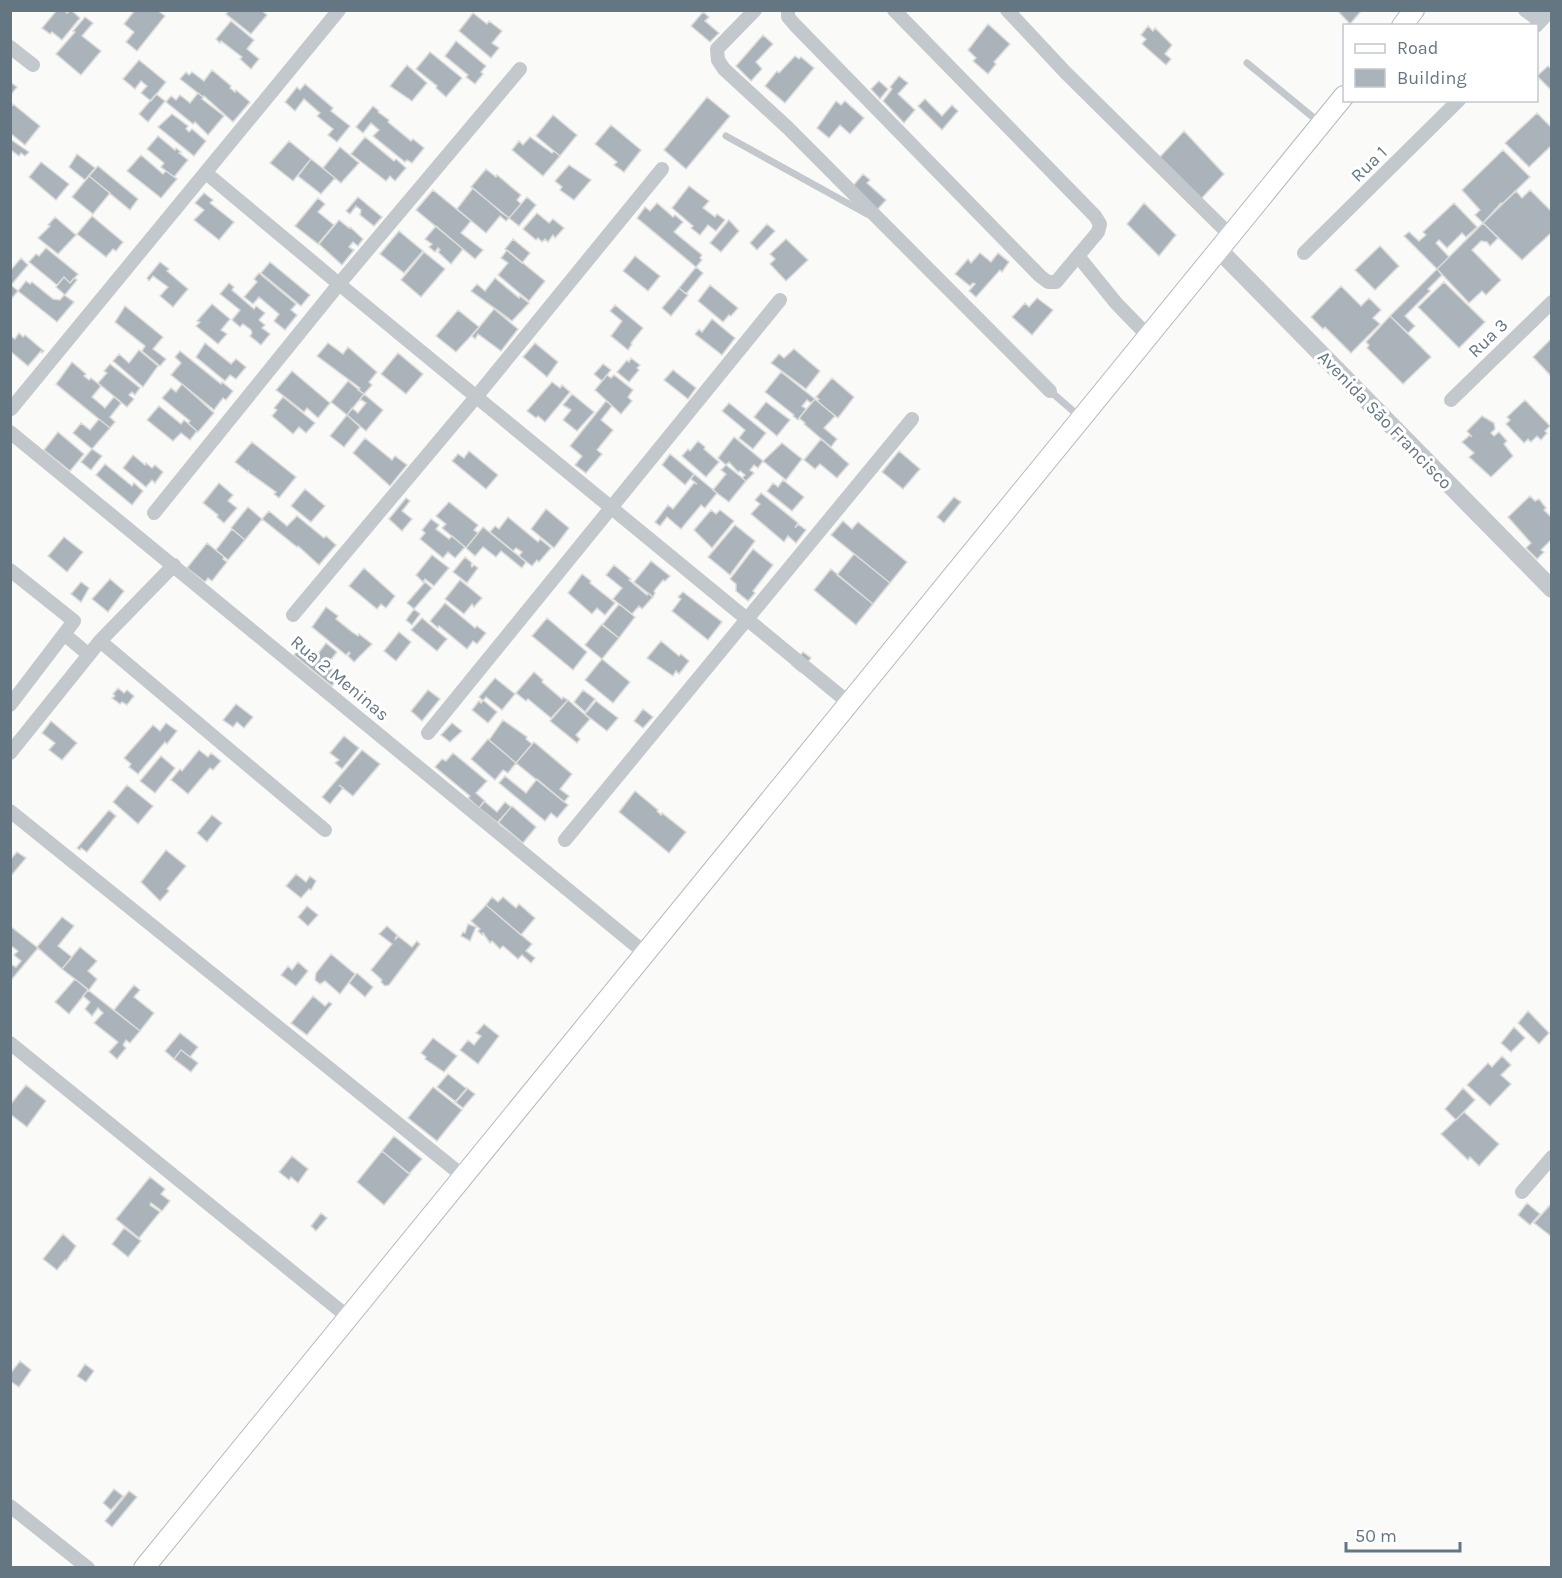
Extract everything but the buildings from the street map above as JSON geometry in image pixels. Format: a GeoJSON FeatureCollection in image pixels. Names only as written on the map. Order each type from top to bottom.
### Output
{"type":"FeatureCollection","features":[{"type":"Feature","properties":{"kind":"main road"},"geometry":{"type":"LineString","coordinates":[[1404,24],[1414,10]]}},
{"type":"Feature","properties":{"kind":"main road"},"geometry":{"type":"LineString","coordinates":[[144,1568],[1343,97]]}},
{"type":"Feature","properties":{"kind":"street"},"geometry":{"type":"LineString","coordinates":[[11,409],[339,10]]}},
{"type":"Feature","properties":{"kind":"street"},"geometry":{"type":"LineString","coordinates":[[755,10],[717,49],[718,60],[724,69],[788,128],[1050,391]]}},
{"type":"Feature","properties":{"kind":"street"},"geometry":{"type":"LineString","coordinates":[[788,10],[788,17],[795,25],[1040,276],[1048,282],[1056,282],[1098,232],[1100,224],[1095,216],[894,10]]}},
{"type":"Feature","properties":{"kind":"street"},"geometry":{"type":"LineString","coordinates":[[1006,10],[1225,243]]}},
{"type":"Feature","properties":{"kind":"street"},"geometry":{"type":"LineString","coordinates":[[1525,10],[1538,23],[1551,10]]}},
{"type":"Feature","properties":{"kind":"street"},"geometry":{"type":"LineString","coordinates":[[10,46],[33,65]]}},
{"type":"Feature","properties":{"kind":"street"},"geometry":{"type":"LineString","coordinates":[[154,513],[339,284],[520,69]]}},
{"type":"Feature","properties":{"kind":"street","name":"Rua 1"},"geometry":{"type":"LineString","coordinates":[[1304,253],[1457,102]]}},
{"type":"Feature","properties":{"kind":"street"},"geometry":{"type":"LineString","coordinates":[[293,615],[476,397],[662,169]]}},
{"type":"Feature","properties":{"kind":"street"},"geometry":{"type":"LineString","coordinates":[[206,173],[849,703]]}},
{"type":"Feature","properties":{"kind":"street","name":"Avenida São Francisco"},"geometry":{"type":"LineString","coordinates":[[1225,243],[1551,589]]}},
{"type":"Feature","properties":{"kind":"street"},"geometry":{"type":"LineString","coordinates":[[1078,256],[1116,303],[1149,337]]}},
{"type":"Feature","properties":{"kind":"street"},"geometry":{"type":"LineString","coordinates":[[428,733],[780,300]]}},
{"type":"Feature","properties":{"kind":"street","name":"Rua 3"},"geometry":{"type":"LineString","coordinates":[[1450,400],[1551,302]]}},
{"type":"Feature","properties":{"kind":"street"},"geometry":{"type":"LineString","coordinates":[[565,840],[912,419]]}},
{"type":"Feature","properties":{"kind":"street","name":"Rua 2 Meninas"},"geometry":{"type":"LineString","coordinates":[[10,432],[645,953]]}},
{"type":"Feature","properties":{"kind":"street"},"geometry":{"type":"LineString","coordinates":[[10,753],[100,641],[174,565]]}},
{"type":"Feature","properties":{"kind":"street"},"geometry":{"type":"LineString","coordinates":[[10,570],[74,621],[10,705]]}},
{"type":"Feature","properties":{"kind":"street"},"geometry":{"type":"LineString","coordinates":[[64,634],[89,655]]}},
{"type":"Feature","properties":{"kind":"street"},"geometry":{"type":"LineString","coordinates":[[100,641],[325,830]]}},
{"type":"Feature","properties":{"kind":"street"},"geometry":{"type":"LineString","coordinates":[[10,811],[463,1176]]}},
{"type":"Feature","properties":{"kind":"street"},"geometry":{"type":"LineString","coordinates":[[10,1043],[348,1317]]}},
{"type":"Feature","properties":{"kind":"street"},"geometry":{"type":"LineString","coordinates":[[1522,1192],[1551,1156]]}},
{"type":"Feature","properties":{"kind":"street"},"geometry":{"type":"LineString","coordinates":[[10,1506],[88,1568]]}},
{"type":"Feature","properties":{"kind":"lane"},"geometry":{"type":"LineString","coordinates":[[1247,63],[1322,125]]}},
{"type":"Feature","properties":{"kind":"lane"},"geometry":{"type":"LineString","coordinates":[[726,136],[878,219]]}},
{"type":"Feature","properties":{"kind":"lane"},"geometry":{"type":"LineString","coordinates":[[1050,391],[1082,418]]}}]}
